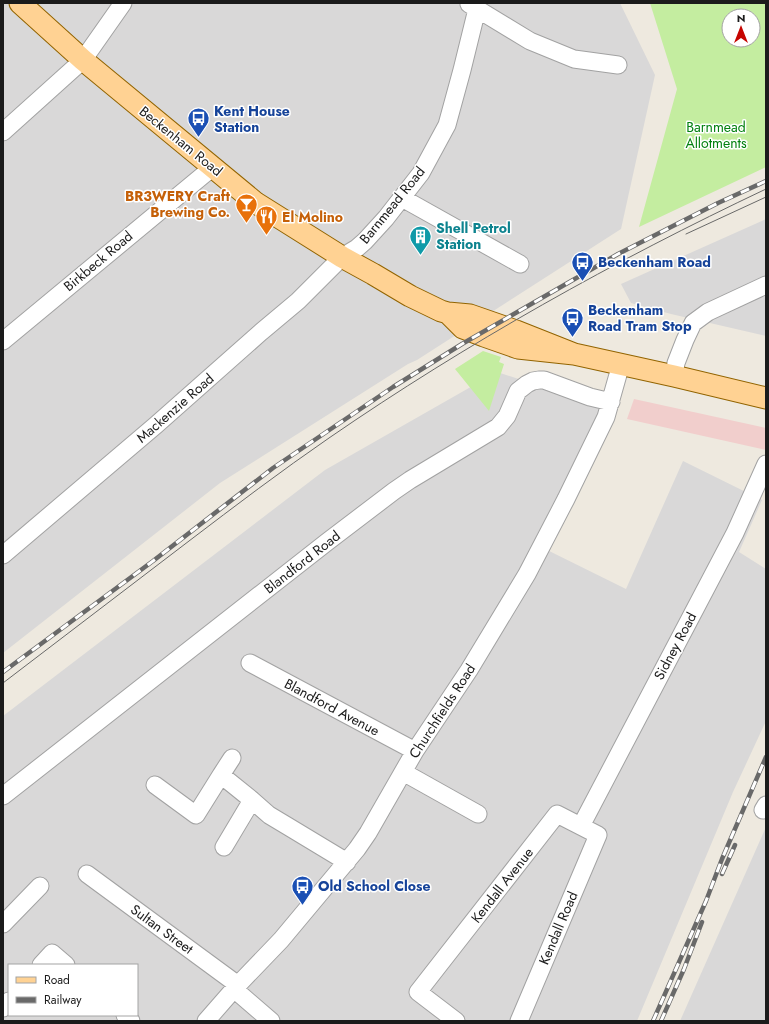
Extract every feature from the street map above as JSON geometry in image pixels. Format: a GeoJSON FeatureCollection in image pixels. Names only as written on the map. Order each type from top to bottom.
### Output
{"type":"FeatureCollection","features":[{"type":"Feature","properties":{"kind":"main road","name":"Beckenham Road"},"geometry":{"type":"LineString","coordinates":[[20,3],[83,60],[256,203],[342,257],[410,296],[448,313],[463,328],[518,348],[574,354],[766,398]]}},
{"type":"Feature","properties":{"kind":"street"},"geometry":{"type":"LineString","coordinates":[[3,132],[83,60],[123,3]]}},
{"type":"Feature","properties":{"kind":"street","name":"Barnmead Road"},"geometry":{"type":"LineString","coordinates":[[342,257],[365,241],[402,198],[421,173],[447,125],[462,70],[472,6],[530,41],[574,59],[618,65]]}},
{"type":"Feature","properties":{"kind":"street","name":"Birkbeck Road"},"geometry":{"type":"LineString","coordinates":[[3,341],[212,167]]}},
{"type":"Feature","properties":{"kind":"street"},"geometry":{"type":"LineString","coordinates":[[402,198],[520,264]]}},
{"type":"Feature","properties":{"kind":"street","name":"Mackenzie Road"},"geometry":{"type":"LineString","coordinates":[[3,555],[156,425],[298,301],[342,257]]}},
{"type":"Feature","properties":{"kind":"street"},"geometry":{"type":"LineString","coordinates":[[674,376],[676,363],[684,340],[693,323],[708,312],[766,285]]}},
{"type":"Feature","properties":{"kind":"street","name":"Churchfields Road"},"geometry":{"type":"LineString","coordinates":[[206,1021],[281,940],[358,849],[415,751],[469,670],[527,574],[606,417],[621,364]]}},
{"type":"Feature","properties":{"kind":"street","name":"Blandford Road"},"geometry":{"type":"LineString","coordinates":[[3,796],[388,495],[498,427],[507,416],[518,391],[527,384],[544,380],[590,397],[611,402]]}},
{"type":"Feature","properties":{"kind":"street","name":"Sidney Road"},"geometry":{"type":"LineString","coordinates":[[581,826],[734,533],[766,464]]}},
{"type":"Feature","properties":{"kind":"street","name":"Blandford Avenue"},"geometry":{"type":"LineString","coordinates":[[250,663],[415,751]]}},
{"type":"Feature","properties":{"kind":"street"},"geometry":{"type":"LineString","coordinates":[[155,785],[196,815],[232,758]]}},
{"type":"Feature","properties":{"kind":"street"},"geometry":{"type":"LineString","coordinates":[[403,772],[478,814]]}},
{"type":"Feature","properties":{"kind":"street"},"geometry":{"type":"LineString","coordinates":[[221,776],[269,815],[347,862]]}},
{"type":"Feature","properties":{"kind":"street"},"geometry":{"type":"LineString","coordinates":[[224,847],[252,800]]}},
{"type":"Feature","properties":{"kind":"street","name":"Kendall Avenue"},"geometry":{"type":"LineString","coordinates":[[456,1021],[418,992],[557,814],[598,835]]}},
{"type":"Feature","properties":{"kind":"street","name":"Kendall Road"},"geometry":{"type":"LineString","coordinates":[[519,1021],[598,835]]}},
{"type":"Feature","properties":{"kind":"street","name":"Sultan Street"},"geometry":{"type":"LineString","coordinates":[[87,874],[236,987],[271,1021]]}},
{"type":"Feature","properties":{"kind":"street"},"geometry":{"type":"LineString","coordinates":[[3,924],[40,886]]}},
{"type":"Feature","properties":{"kind":"street"},"geometry":{"type":"LineString","coordinates":[[42,964],[52,953],[65,964]]}},
{"type":"Feature","properties":{"kind":"shaded area"},"geometry":{"type":"Polygon","coordinates":[[[3,3],[620,3],[655,75],[621,229],[417,360],[408,364],[220,483],[3,653],[3,3]]]}},
{"type":"Feature","properties":{"kind":"shaded area"},"geometry":{"type":"Polygon","coordinates":[[[766,219],[766,336],[631,303],[621,284],[766,219]]]}},
{"type":"Feature","properties":{"kind":"shaded area"},"geometry":{"type":"Polygon","coordinates":[[[497,372],[604,407],[537,545],[626,589],[683,461],[762,500],[739,552],[766,569],[766,721],[733,792],[637,1021],[3,1021],[3,716],[325,470],[497,372]]]}},
{"type":"Feature","properties":{"kind":"shaded area"},"geometry":{"type":"Polygon","coordinates":[[[634,399],[766,428],[766,450],[627,419],[634,399]]]}},
{"type":"Feature","properties":{"kind":"shaded area"},"geometry":{"type":"Polygon","coordinates":[[[766,827],[766,1021],[680,1021],[766,827]]]}},
{"type":"Feature","properties":{"kind":"green space","name":"Barnmead Allotments"},"geometry":{"type":"Polygon","coordinates":[[[650,3],[766,3],[766,167],[639,227],[677,89],[650,3]]]}},
{"type":"Feature","properties":{"kind":"green space"},"geometry":{"type":"Polygon","coordinates":[[[483,351],[501,357],[499,362],[504,364],[489,411],[455,369],[483,351]]]}},
{"type":"Feature","properties":{"kind":"tram line"},"geometry":{"type":"LineString","coordinates":[[3,683],[258,489],[311,450],[381,403],[488,336],[597,274],[709,216],[766,189]]}},
{"type":"Feature","properties":{"kind":"tram line"},"geometry":{"type":"LineString","coordinates":[[686,234],[766,197]]}},
{"type":"Feature","properties":{"kind":"railway"},"geometry":{"type":"LineString","coordinates":[[3,672],[153,561],[273,468],[393,387],[462,344],[618,254],[718,203],[766,181]]}},
{"type":"Feature","properties":{"kind":"railway"},"geometry":{"type":"LineString","coordinates":[[653,1021],[706,901],[722,859],[766,757]]}},
{"type":"Feature","properties":{"kind":"railway"},"geometry":{"type":"LineString","coordinates":[[722,874],[735,845]]}},
{"type":"Feature","properties":{"kind":"railway"},"geometry":{"type":"LineString","coordinates":[[661,1021],[684,969],[702,922]]}},
{"type":"Feature","properties":{"kind":"place","name":"Kent House Station"},"geometry":{"type":"Point","coordinates":[199,138]}},
{"type":"Feature","properties":{"kind":"place","name":"BR3WERY Craft Brewing Co."},"geometry":{"type":"Point","coordinates":[246,224]}},
{"type":"Feature","properties":{"kind":"place","name":"El Molino"},"geometry":{"type":"Point","coordinates":[266,236]}},
{"type":"Feature","properties":{"kind":"place","name":"Shell Petrol Station"},"geometry":{"type":"Point","coordinates":[421,256]}},
{"type":"Feature","properties":{"kind":"place","name":"Beckenham Road"},"geometry":{"type":"Point","coordinates":[582,282]}},
{"type":"Feature","properties":{"kind":"place","name":"Beckenham Road Tram Stop"},"geometry":{"type":"Point","coordinates":[573,338]}},
{"type":"Feature","properties":{"kind":"place","name":"Old School Close"},"geometry":{"type":"Point","coordinates":[302,906]}}]}
